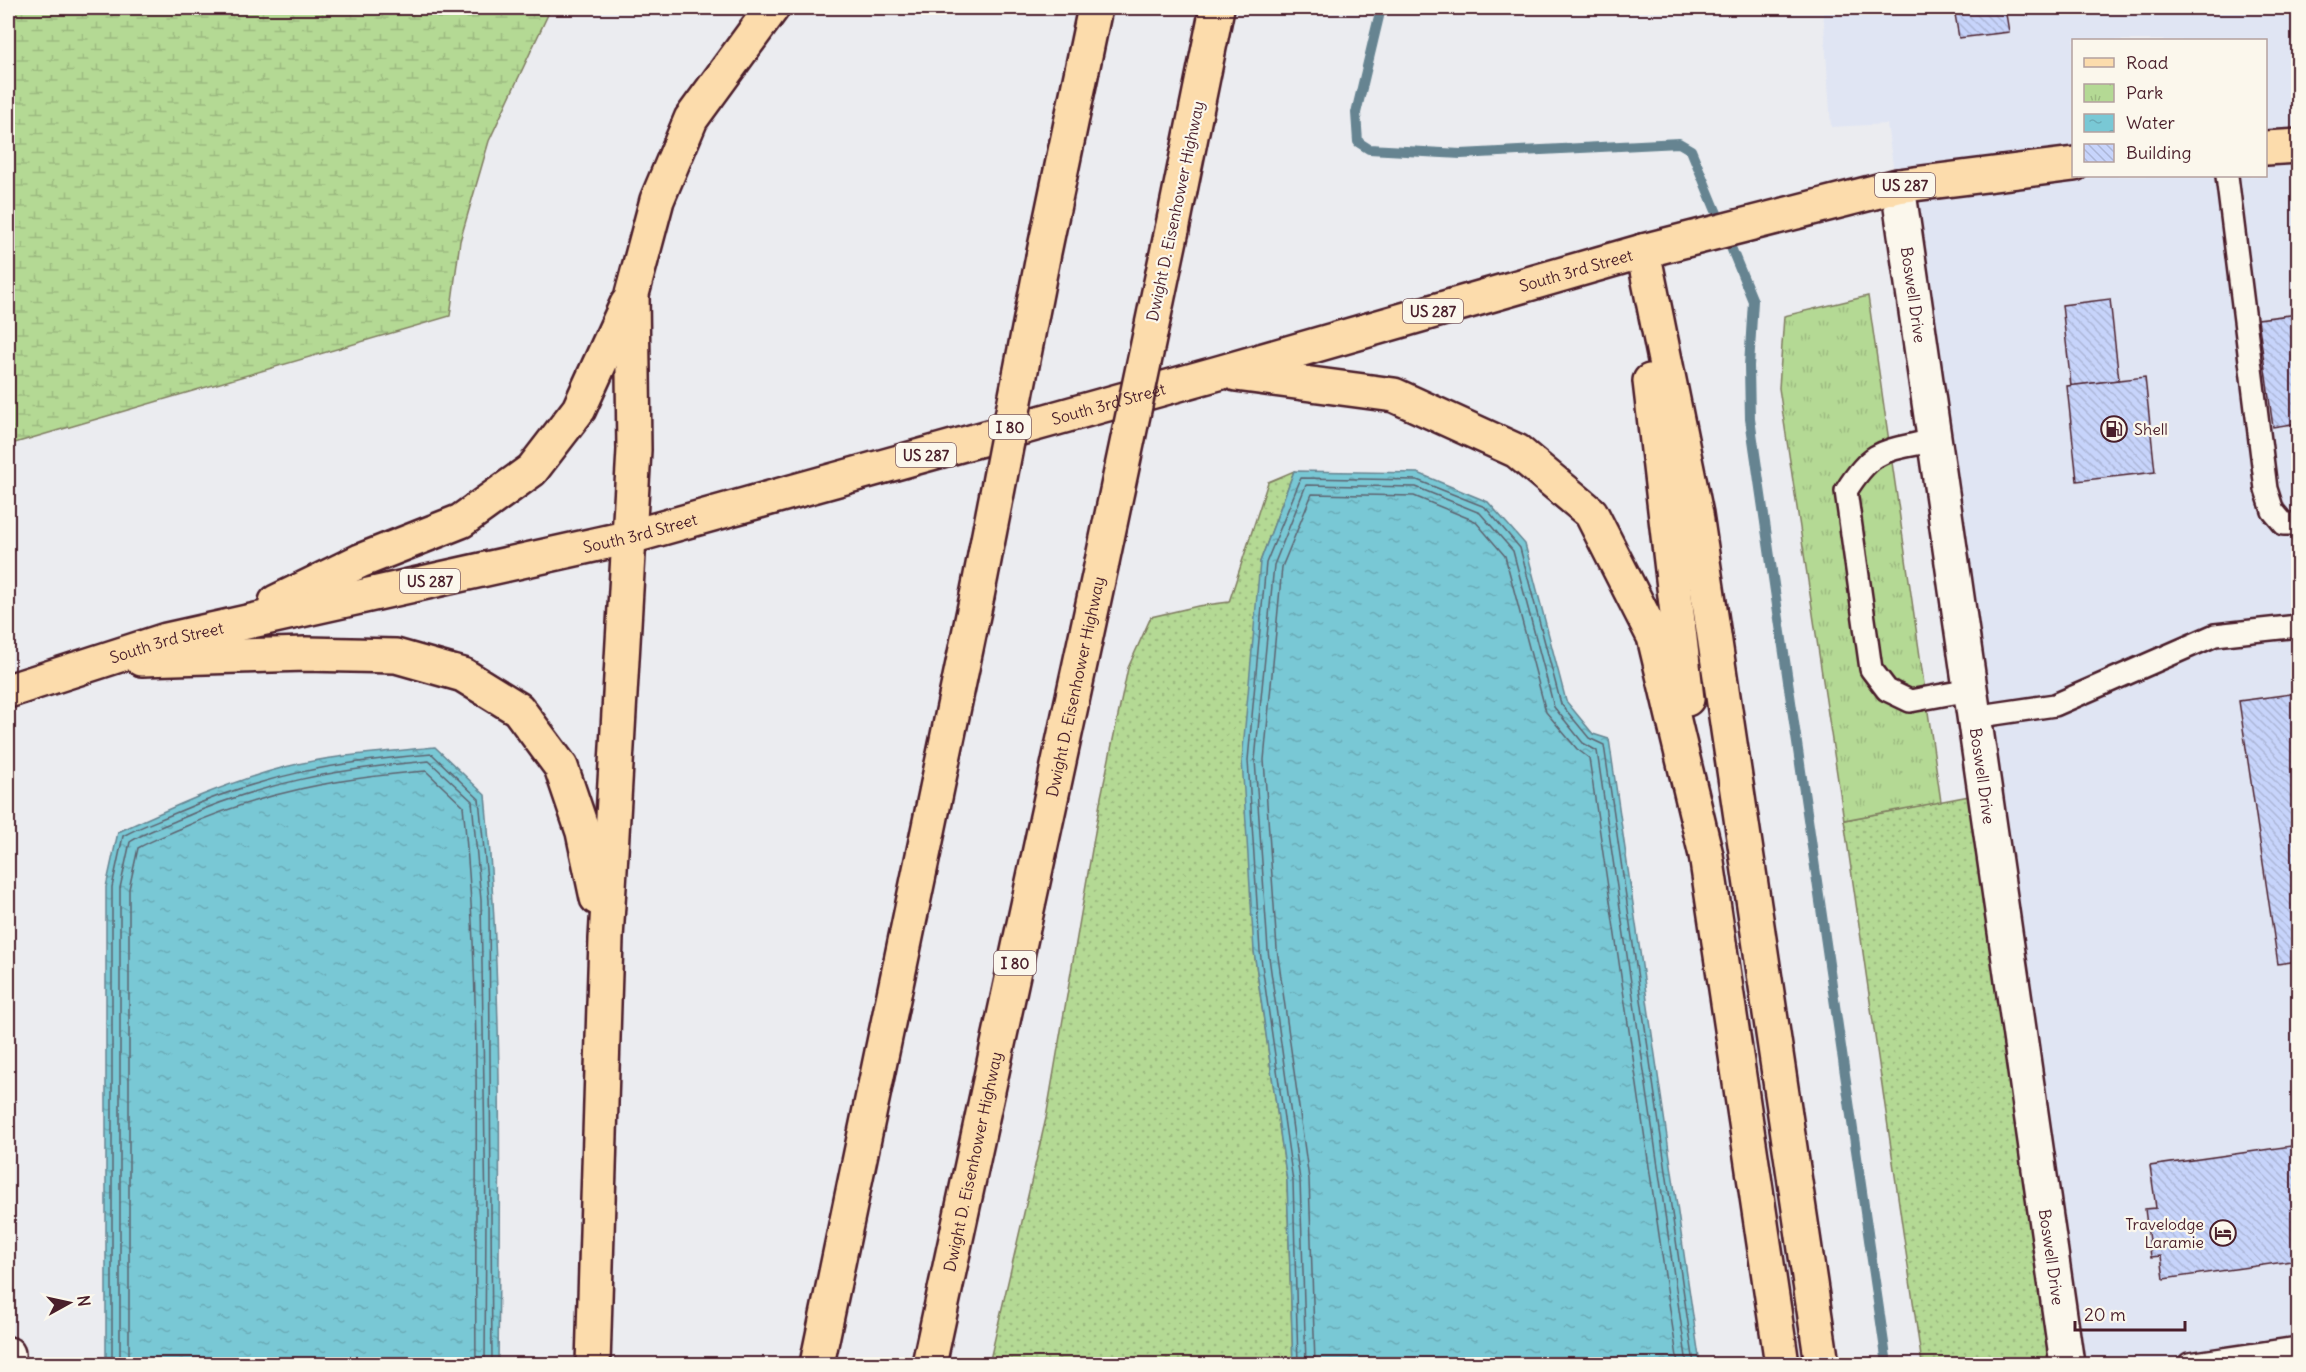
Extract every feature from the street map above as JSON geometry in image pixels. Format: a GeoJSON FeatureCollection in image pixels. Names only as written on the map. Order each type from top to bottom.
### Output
{"type":"FeatureCollection","features":[{"type":"Feature","properties":{"kind":"main road"},"geometry":{"type":"LineString","coordinates":[[231,625],[360,561],[461,521],[532,470],[579,409],[632,294],[657,200],[691,119],[772,8]]}},
{"type":"Feature","properties":{"kind":"main road","name":"I 80"},"geometry":{"type":"LineString","coordinates":[[817,1365],[977,596],[1043,257],[1095,8]]}},
{"type":"Feature","properties":{"kind":"main road","name":"Dwight D. Eisenhower Highway"},"geometry":{"type":"LineString","coordinates":[[929,1365],[1102,562],[1217,8]]}},
{"type":"Feature","properties":{"kind":"main road","name":"South 3rd Street"},"geometry":{"type":"LineString","coordinates":[[8,691],[166,640],[630,537],[1222,372],[1644,251],[1741,226],[1898,186],[2072,164]]}},
{"type":"Feature","properties":{"kind":"main road"},"geometry":{"type":"LineString","coordinates":[[1644,251],[1645,340],[1706,855],[1782,1365]]}},
{"type":"Feature","properties":{"kind":"main road"},"geometry":{"type":"LineString","coordinates":[[1644,251],[1696,514],[1822,1365]]}},
{"type":"Feature","properties":{"kind":"main road"},"geometry":{"type":"LineString","coordinates":[[593,1365],[606,939],[634,450],[632,294]]}},
{"type":"Feature","properties":{"kind":"main road"},"geometry":{"type":"LineString","coordinates":[[1222,372],[1394,395],[1517,451],[1591,513],[1654,637],[1706,855]]}},
{"type":"Feature","properties":{"kind":"main road"},"geometry":{"type":"LineString","coordinates":[[108,659],[306,654],[396,656],[463,675],[518,710],[561,768],[583,832],[606,939]]}},
{"type":"Feature","properties":{"kind":"main road"},"geometry":{"type":"LineString","coordinates":[[936,1365],[954,1246]]}},
{"type":"Feature","properties":{"kind":"street","name":"Boswell Drive"},"geometry":{"type":"LineString","coordinates":[[1898,186],[2067,1365]]}},
{"type":"Feature","properties":{"kind":"street"},"geometry":{"type":"LineString","coordinates":[[8,1354],[8,1359]]}},
{"type":"Feature","properties":{"kind":"lane"},"geometry":{"type":"LineString","coordinates":[[2227,177],[2266,489],[2274,511],[2284,524],[2298,524]]}},
{"type":"Feature","properties":{"kind":"lane"},"geometry":{"type":"LineString","coordinates":[[1934,440],[1874,454],[1859,470],[1846,491],[1871,669],[1887,690],[1910,701],[2055,705],[2215,635],[2298,626]]}},
{"type":"Feature","properties":{"kind":"lane"},"geometry":{"type":"LineString","coordinates":[[2189,1365],[2298,1348]]}},
{"type":"Feature","properties":{"kind":"shaded area"},"geometry":{"type":"Polygon","coordinates":[[[1823,8],[2298,8],[2298,1364],[2067,1364],[1887,124],[1831,127],[1823,8]]]}},
{"type":"Feature","properties":{"kind":"green space"},"geometry":{"type":"Polygon","coordinates":[[[8,8],[551,8],[489,141],[460,241],[450,316],[8,445],[8,8]]]}},
{"type":"Feature","properties":{"kind":"green space"},"geometry":{"type":"Polygon","coordinates":[[[1868,296],[1941,802],[1844,820],[1779,388],[1784,316],[1868,296]]]}},
{"type":"Feature","properties":{"kind":"green space"},"geometry":{"type":"Polygon","coordinates":[[[1294,471],[1260,562],[1254,951],[1287,1181],[1293,1364],[989,1364],[1046,1118],[1101,797],[1128,668],[1151,617],[1198,606],[1229,602],[1268,482],[1294,471]]]}},
{"type":"Feature","properties":{"kind":"green space"},"geometry":{"type":"Polygon","coordinates":[[[1985,793],[2067,1364],[1922,1364],[1844,820],[1985,793]]]}},
{"type":"Feature","properties":{"kind":"water"},"geometry":{"type":"Polygon","coordinates":[[[1294,471],[1418,473],[1488,502],[1525,544],[1566,701],[1593,734],[1609,739],[1700,1364],[1293,1364],[1287,1181],[1254,951],[1242,760],[1260,562],[1294,471]]]}},
{"type":"Feature","properties":{"kind":"water"},"geometry":{"type":"Polygon","coordinates":[[[435,747],[485,795],[498,1008],[500,1151],[498,1364],[106,1364],[106,887],[118,832],[221,788],[285,767],[378,752],[435,747]]]}},
{"type":"Feature","properties":{"kind":"building"},"geometry":{"type":"Polygon","coordinates":[[[1954,8],[2005,8],[2009,32],[1959,38],[1954,8]]]}},
{"type":"Feature","properties":{"kind":"building"},"geometry":{"type":"Polygon","coordinates":[[[2110,299],[2119,380],[2071,386],[2062,305],[2110,299]]]}},
{"type":"Feature","properties":{"kind":"building"},"geometry":{"type":"Polygon","coordinates":[[[2298,314],[2298,423],[2273,427],[2258,319],[2298,314]]]}},
{"type":"Feature","properties":{"kind":"building"},"geometry":{"type":"Polygon","coordinates":[[[2145,377],[2155,472],[2077,481],[2067,386],[2145,377]]]}},
{"type":"Feature","properties":{"kind":"building"},"geometry":{"type":"Polygon","coordinates":[[[2298,693],[2298,961],[2278,964],[2239,701],[2298,693]]]}},
{"type":"Feature","properties":{"kind":"building","name":"Travelodge Laramie"},"geometry":{"type":"Polygon","coordinates":[[[2298,1145],[2298,1260],[2164,1279],[2161,1256],[2151,1257],[2145,1209],[2156,1208],[2150,1166],[2298,1145]]]}},
{"type":"Feature","properties":{"kind":"waterway"},"geometry":{"type":"LineString","coordinates":[[1381,8],[1356,113],[1358,142],[1369,149],[1461,154],[1679,143],[1691,150],[1753,301],[1749,366],[1750,419],[1887,1364]]}},
{"type":"Feature","properties":{"kind":"place","name":"Shell"},"geometry":{"type":"Point","coordinates":[2114,429]}},
{"type":"Feature","properties":{"kind":"place","name":"Travelodge Laramie"},"geometry":{"type":"Point","coordinates":[2223,1233]}}]}
